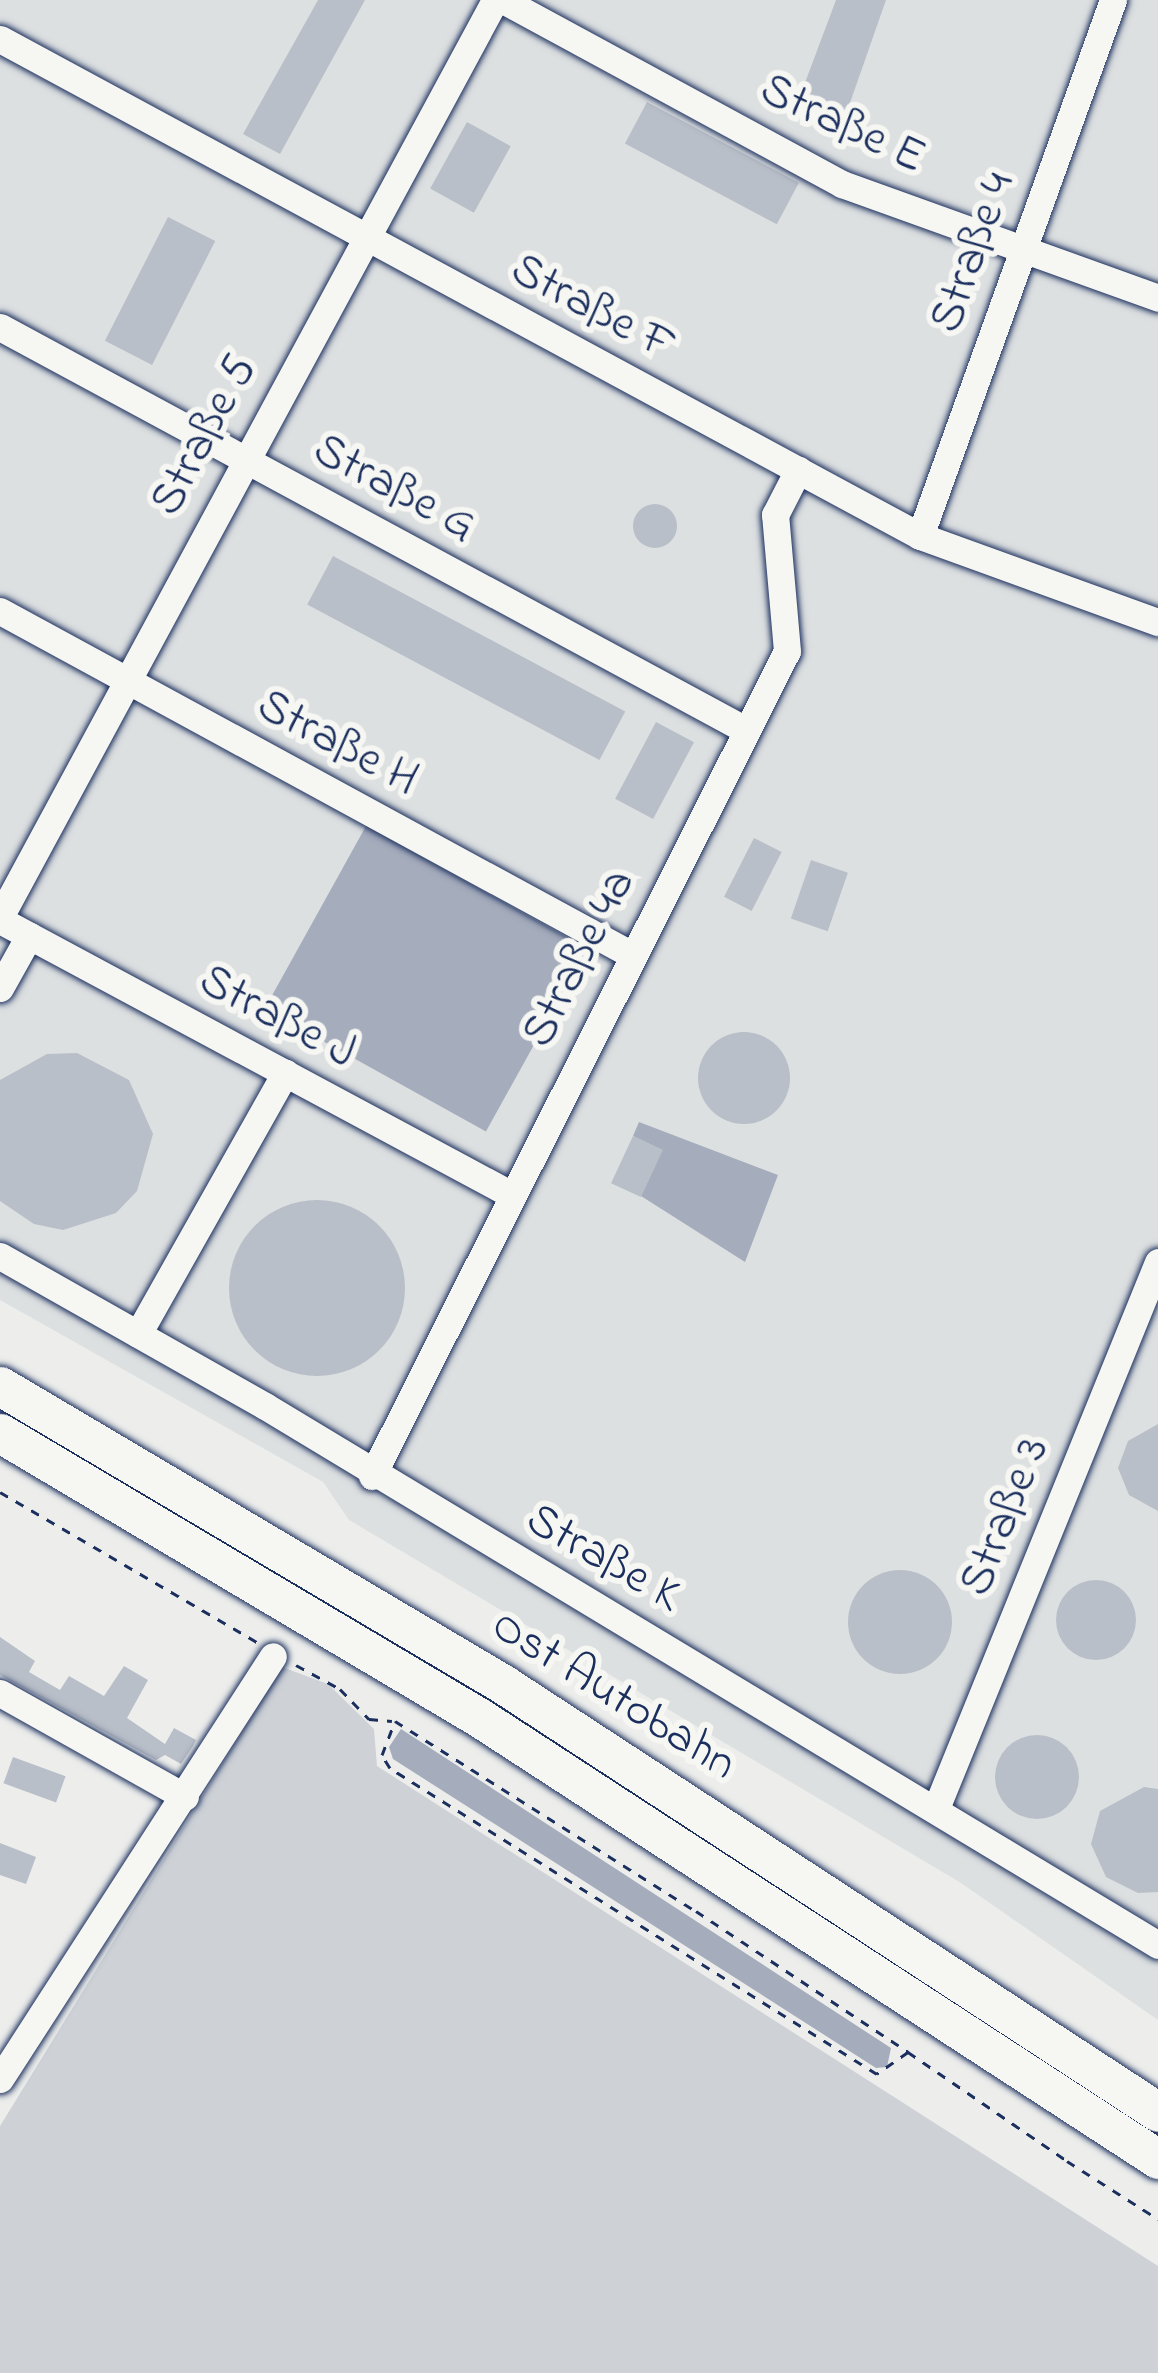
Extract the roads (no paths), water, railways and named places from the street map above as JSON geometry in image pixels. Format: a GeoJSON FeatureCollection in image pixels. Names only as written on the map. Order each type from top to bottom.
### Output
{"type":"FeatureCollection","features":[{"type":"Feature","properties":{"kind":"highway","name":"Ost Autobahn"},"geometry":{"type":"LineString","coordinates":[[0,1386],[503,1684],[1158,2112]]}},
{"type":"Feature","properties":{"kind":"highway","name":"Ost Autobahn"},"geometry":{"type":"LineString","coordinates":[[0,1433],[480,1718],[1158,2159]]}},
{"type":"Feature","properties":{"kind":"street","name":"Straße 5"},"geometry":{"type":"LineString","coordinates":[[0,918],[362,236],[498,0]]}},
{"type":"Feature","properties":{"kind":"street","name":"Straße E"},"geometry":{"type":"LineString","coordinates":[[498,0],[842,184],[1158,298]]}},
{"type":"Feature","properties":{"kind":"street","name":"Straße 4"},"geometry":{"type":"LineString","coordinates":[[920,536],[1113,0]]}},
{"type":"Feature","properties":{"kind":"street","name":"Straße F"},"geometry":{"type":"LineString","coordinates":[[0,40],[920,536],[1158,622]]}},
{"type":"Feature","properties":{"kind":"street","name":"Straße G"},"geometry":{"type":"LineString","coordinates":[[0,327],[746,730]]}},
{"type":"Feature","properties":{"kind":"street","name":"Straße 4a"},"geometry":{"type":"LineString","coordinates":[[372,1476],[787,651],[775,515],[798,470]]}},
{"type":"Feature","properties":{"kind":"street","name":"Straße H"},"geometry":{"type":"LineString","coordinates":[[0,611],[632,955]]}},
{"type":"Feature","properties":{"kind":"street","name":"Straße J"},"geometry":{"type":"LineString","coordinates":[[0,918],[512,1195]]}},
{"type":"Feature","properties":{"kind":"street"},"geometry":{"type":"LineString","coordinates":[[0,988],[29,936]]}},
{"type":"Feature","properties":{"kind":"street"},"geometry":{"type":"LineString","coordinates":[[138,1334],[284,1073]]}},
{"type":"Feature","properties":{"kind":"street","name":"Straße K"},"geometry":{"type":"LineString","coordinates":[[0,1256],[937,1806],[1158,1945]]}},
{"type":"Feature","properties":{"kind":"street","name":"Straße 3"},"geometry":{"type":"LineString","coordinates":[[937,1806],[1158,1262]]}},
{"type":"Feature","properties":{"kind":"street"},"geometry":{"type":"LineString","coordinates":[[3,2066],[185,1797],[273,1656]]}},
{"type":"Feature","properties":{"kind":"street"},"geometry":{"type":"LineString","coordinates":[[0,1693],[185,1797]]}},
{"type":"Feature","properties":{"kind":"water"},"geometry":{"type":"Polygon","coordinates":[[[366,826],[587,949],[486,1131],[265,1009],[366,826]]]}},
{"type":"Feature","properties":{"kind":"water"},"geometry":{"type":"Polygon","coordinates":[[[639,1122],[778,1175],[745,1262],[641,1196],[662,1150],[633,1136],[639,1122]]]}},
{"type":"Feature","properties":{"kind":"water"},"geometry":{"type":"Polygon","coordinates":[[[401,1729],[891,2048],[887,2067],[876,2068],[393,1759],[389,1747],[401,1729]]]}}]}
